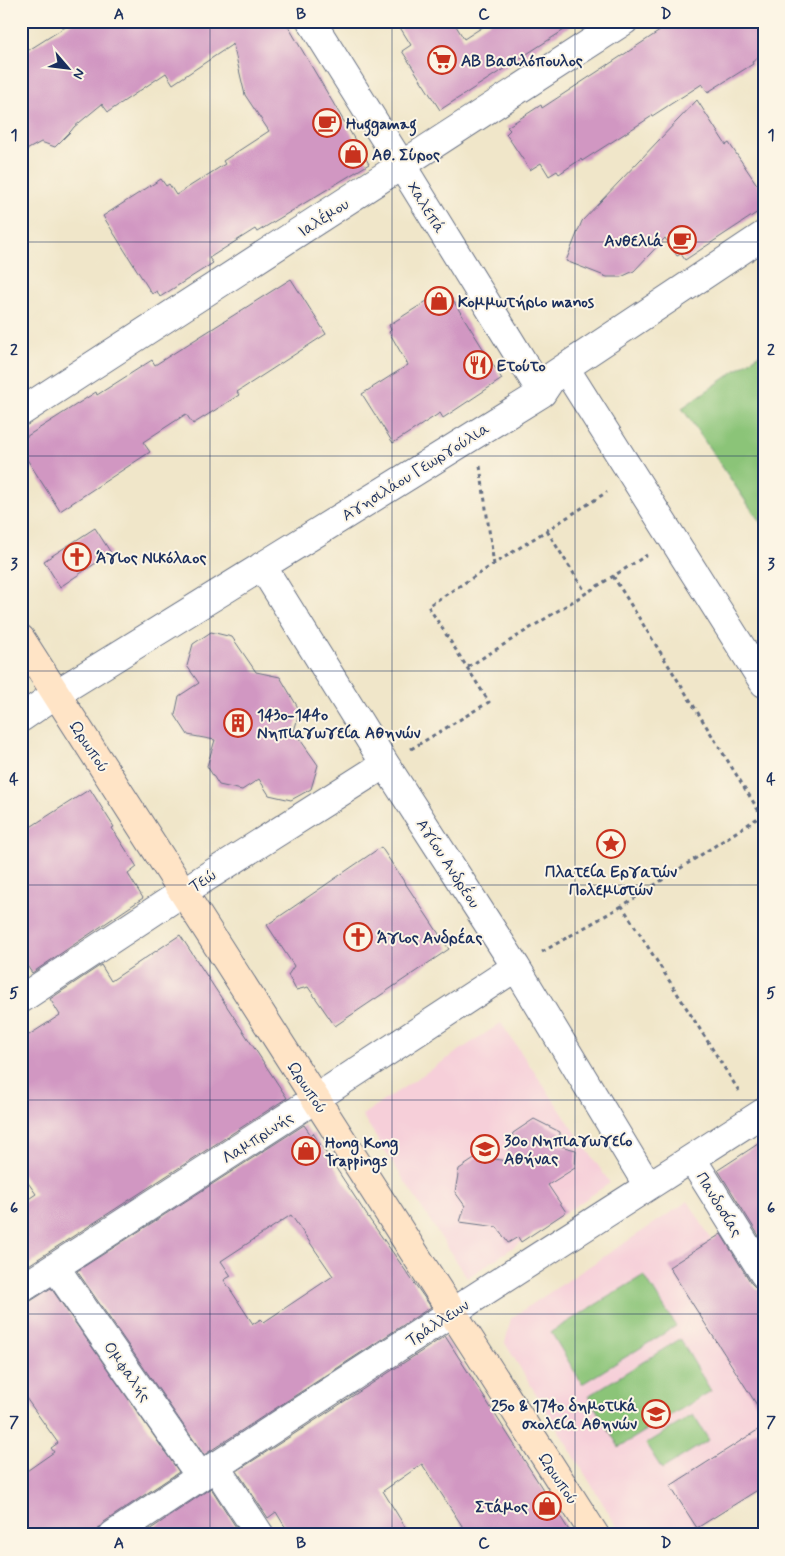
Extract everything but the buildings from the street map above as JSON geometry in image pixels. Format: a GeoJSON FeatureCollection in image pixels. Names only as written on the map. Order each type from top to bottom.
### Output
{"type":"FeatureCollection","features":[{"type":"Feature","properties":{"kind":"street","name":"Χαλεπά"},"geometry":{"type":"LineString","coordinates":[[311,21],[542,393]]}},
{"type":"Feature","properties":{"kind":"street","name":"Ιαλέμου"},"geometry":{"type":"LineString","coordinates":[[21,412],[624,21]]}},
{"type":"Feature","properties":{"kind":"street","name":"Αγησιλάου Γεωργούλια"},"geometry":{"type":"LineString","coordinates":[[21,718],[56,694],[542,393],[554,375],[764,235]]}},
{"type":"Feature","properties":{"kind":"street"},"geometry":{"type":"LineString","coordinates":[[566,368],[764,683]]}},
{"type":"Feature","properties":{"kind":"street","name":"Αγίου Ανδρέου"},"geometry":{"type":"LineString","coordinates":[[262,566],[385,764],[516,967],[648,1186]]}},
{"type":"Feature","properties":{"kind":"street","name":"Ωρωπού"},"geometry":{"type":"LineString","coordinates":[[21,639],[595,1535]]}},
{"type":"Feature","properties":{"kind":"street","name":"Τεώ"},"geometry":{"type":"LineString","coordinates":[[21,999],[183,892],[385,764]]}},
{"type":"Feature","properties":{"kind":"street","name":"Λαμπρινής"},"geometry":{"type":"LineString","coordinates":[[21,1289],[316,1099],[516,967]]}},
{"type":"Feature","properties":{"kind":"street","name":"Τράλλεων"},"geometry":{"type":"LineString","coordinates":[[113,1535],[452,1312],[760,1115]]}},
{"type":"Feature","properties":{"kind":"street","name":"Πανδοσίας"},"geometry":{"type":"LineString","coordinates":[[692,1159],[764,1274]]}},
{"type":"Feature","properties":{"kind":"street","name":"Ομφαλής"},"geometry":{"type":"LineString","coordinates":[[55,1267],[208,1471],[260,1535]]}},
{"type":"Feature","properties":{"kind":"path"},"geometry":{"type":"LineString","coordinates":[[475,434],[494,565]]}},
{"type":"Feature","properties":{"kind":"path"},"geometry":{"type":"LineString","coordinates":[[385,764],[489,702],[428,606],[633,476]]}},
{"type":"Feature","properties":{"kind":"path"},"geometry":{"type":"LineString","coordinates":[[547,531],[586,593]]}},
{"type":"Feature","properties":{"kind":"path"},"geometry":{"type":"LineString","coordinates":[[468,667],[672,538]]}},
{"type":"Feature","properties":{"kind":"path"},"geometry":{"type":"LineString","coordinates":[[516,967],[622,906],[763,815],[613,576]]}},
{"type":"Feature","properties":{"kind":"path"},"geometry":{"type":"LineString","coordinates":[[622,906],[760,1115]]}},
{"type":"Feature","properties":{"kind":"shaded area","name":"30ο Νηπιαγωγείο Αθήνας"},"geometry":{"type":"Polygon","coordinates":[[[501,1023],[610,1183],[467,1278],[362,1115],[501,1023]]]}},
{"type":"Feature","properties":{"kind":"shaded area","name":"25ο & 174ο δημοτικά σχολεία Αθηνών"},"geometry":{"type":"Polygon","coordinates":[[[688,1201],[764,1326],[764,1484],[686,1535],[622,1535],[505,1343],[511,1318],[688,1201]]]}},
{"type":"Feature","properties":{"kind":"green space"},"geometry":{"type":"Polygon","coordinates":[[[764,351],[764,528],[682,408],[764,351]]]}},
{"type":"Feature","properties":{"kind":"green space"},"geometry":{"type":"Polygon","coordinates":[[[644,1275],[676,1326],[582,1384],[551,1332],[644,1275]]]}},
{"type":"Feature","properties":{"kind":"green space"},"geometry":{"type":"Polygon","coordinates":[[[680,1339],[711,1391],[619,1447],[588,1396],[680,1339]]]}},
{"type":"Feature","properties":{"kind":"green space"},"geometry":{"type":"Polygon","coordinates":[[[693,1415],[709,1440],[662,1469],[646,1444],[693,1415]]]}},
{"type":"Feature","properties":{"kind":"place","name":"ΑΒ Βασιλόπουλος"},"geometry":{"type":"Point","coordinates":[442,60]}},
{"type":"Feature","properties":{"kind":"place","name":"Huggamag"},"geometry":{"type":"Point","coordinates":[327,123]}},
{"type":"Feature","properties":{"kind":"place","name":"Αθ. Σύρος"},"geometry":{"type":"Point","coordinates":[353,154]}},
{"type":"Feature","properties":{"kind":"place","name":"Ανθελιά"},"geometry":{"type":"Point","coordinates":[682,240]}},
{"type":"Feature","properties":{"kind":"place","name":"Κομμωτήριο manos"},"geometry":{"type":"Point","coordinates":[439,301]}},
{"type":"Feature","properties":{"kind":"place","name":"Ετούτο"},"geometry":{"type":"Point","coordinates":[478,365]}},
{"type":"Feature","properties":{"kind":"place","name":"Άγιος Νικόλαος"},"geometry":{"type":"Point","coordinates":[77,557]}},
{"type":"Feature","properties":{"kind":"place","name":"143ο-144ο Νηπιαγωγεία Αθηνών"},"geometry":{"type":"Point","coordinates":[238,723]}},
{"type":"Feature","properties":{"kind":"place","name":"Πλατεία Εργατών Πολεμιστών"},"geometry":{"type":"Point","coordinates":[611,844]}},
{"type":"Feature","properties":{"kind":"place","name":"Άγιος Ανδρέας"},"geometry":{"type":"Point","coordinates":[358,937]}},
{"type":"Feature","properties":{"kind":"place","name":"30ο Νηπιαγωγείο Αθήνας"},"geometry":{"type":"Point","coordinates":[485,1149]}},
{"type":"Feature","properties":{"kind":"place","name":"Hong Kong Trappings"},"geometry":{"type":"Point","coordinates":[306,1151]}},
{"type":"Feature","properties":{"kind":"place","name":"25ο & 174ο δημοτικά σχολεία Αθηνών"},"geometry":{"type":"Point","coordinates":[656,1414]}},
{"type":"Feature","properties":{"kind":"place","name":"Στάμος"},"geometry":{"type":"Point","coordinates":[547,1506]}}]}
